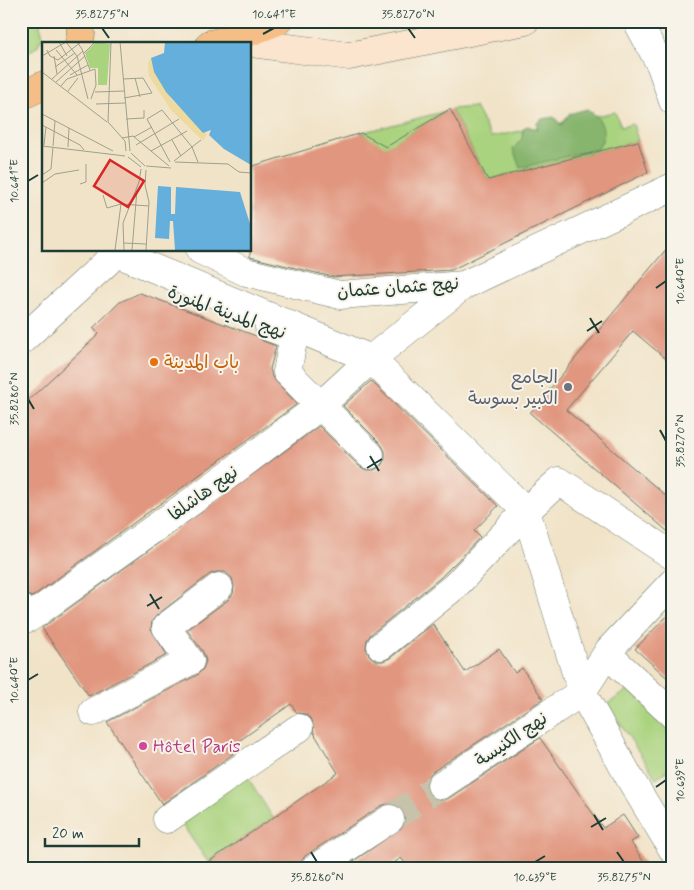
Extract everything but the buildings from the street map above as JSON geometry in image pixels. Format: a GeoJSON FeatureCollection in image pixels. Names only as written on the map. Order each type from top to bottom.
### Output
{"type":"FeatureCollection","features":[{"type":"Feature","properties":{"kind":"main road"},"geometry":{"type":"LineString","coordinates":[[79,42],[80,21]]}},
{"type":"Feature","properties":{"kind":"main road"},"geometry":{"type":"LineString","coordinates":[[220,42],[278,21]]}},
{"type":"Feature","properties":{"kind":"main road"},"geometry":{"type":"LineString","coordinates":[[251,45],[349,56],[525,21]]}},
{"type":"Feature","properties":{"kind":"main road"},"geometry":{"type":"LineString","coordinates":[[21,96],[42,86]]}},
{"type":"Feature","properties":{"kind":"street"},"geometry":{"type":"LineString","coordinates":[[637,21],[661,66],[673,101]]}},
{"type":"Feature","properties":{"kind":"street","name":"نهج عثمان عثمان"},"geometry":{"type":"LineString","coordinates":[[202,251],[246,272],[340,294],[464,285],[673,187]]}},
{"type":"Feature","properties":{"kind":"street"},"geometry":{"type":"LineString","coordinates":[[22,339],[117,253],[371,359],[526,511],[582,692],[629,777],[673,850]]}},
{"type":"Feature","properties":{"kind":"street","name":"نهج المدينة المنورة"},"geometry":{"type":"LineString","coordinates":[[146,265],[294,336],[287,372],[320,406]]}},
{"type":"Feature","properties":{"kind":"street","name":"نهج هاشلفا"},"geometry":{"type":"LineString","coordinates":[[25,613],[216,484],[320,406],[371,359],[464,285]]}},
{"type":"Feature","properties":{"kind":"street"},"geometry":{"type":"LineString","coordinates":[[320,406],[370,455]]}},
{"type":"Feature","properties":{"kind":"street"},"geometry":{"type":"LineString","coordinates":[[381,646],[455,586],[526,511],[559,482],[673,556]]}},
{"type":"Feature","properties":{"kind":"street"},"geometry":{"type":"LineString","coordinates":[[582,692],[609,650],[673,582]]}},
{"type":"Feature","properties":{"kind":"street"},"geometry":{"type":"LineString","coordinates":[[94,712],[190,661],[166,627],[219,587]]}},
{"type":"Feature","properties":{"kind":"street"},"geometry":{"type":"LineString","coordinates":[[618,664],[673,716]]}},
{"type":"Feature","properties":{"kind":"street","name":"نهج الكنيسة"},"geometry":{"type":"LineString","coordinates":[[441,785],[582,692]]}},
{"type":"Feature","properties":{"kind":"street"},"geometry":{"type":"LineString","coordinates":[[167,819],[299,728]]}},
{"type":"Feature","properties":{"kind":"street"},"geometry":{"type":"LineString","coordinates":[[314,869],[390,820]]}},
{"type":"Feature","properties":{"kind":"green space"},"geometry":{"type":"Polygon","coordinates":[[[21,21],[39,21],[43,36],[37,47],[21,56],[21,21]]]}},
{"type":"Feature","properties":{"kind":"green space"},"geometry":{"type":"Polygon","coordinates":[[[475,107],[491,137],[615,112],[621,127],[633,124],[638,141],[488,180],[451,109],[475,107]]]}},
{"type":"Feature","properties":{"kind":"green space"},"geometry":{"type":"Polygon","coordinates":[[[587,109],[597,117],[602,127],[603,138],[597,149],[520,168],[513,149],[522,139],[523,129],[527,126],[537,129],[537,123],[542,119],[554,117],[561,125],[569,114],[587,109]]]}},
{"type":"Feature","properties":{"kind":"green space"},"geometry":{"type":"Polygon","coordinates":[[[446,111],[377,153],[368,137],[361,133],[446,111]]]}},
{"type":"Feature","properties":{"kind":"green space"},"geometry":{"type":"Polygon","coordinates":[[[630,689],[673,735],[673,767],[656,778],[607,704],[630,689]]]}},
{"type":"Feature","properties":{"kind":"green space"},"geometry":{"type":"Polygon","coordinates":[[[245,773],[273,818],[208,862],[179,820],[245,773]]]}},
{"type":"Feature","properties":{"kind":"tunnel"},"geometry":{"type":"LineString","coordinates":[[390,819],[441,785]]}},
{"type":"Feature","properties":{"kind":"place","name":"باب المدينة"},"geometry":{"type":"Point","coordinates":[154,362]}},
{"type":"Feature","properties":{"kind":"place","name":"الجامع الكبير بسوسة"},"geometry":{"type":"Point","coordinates":[568,387]}},
{"type":"Feature","properties":{"kind":"place","name":"Hôtel Paris"},"geometry":{"type":"Point","coordinates":[143,746]}}]}
